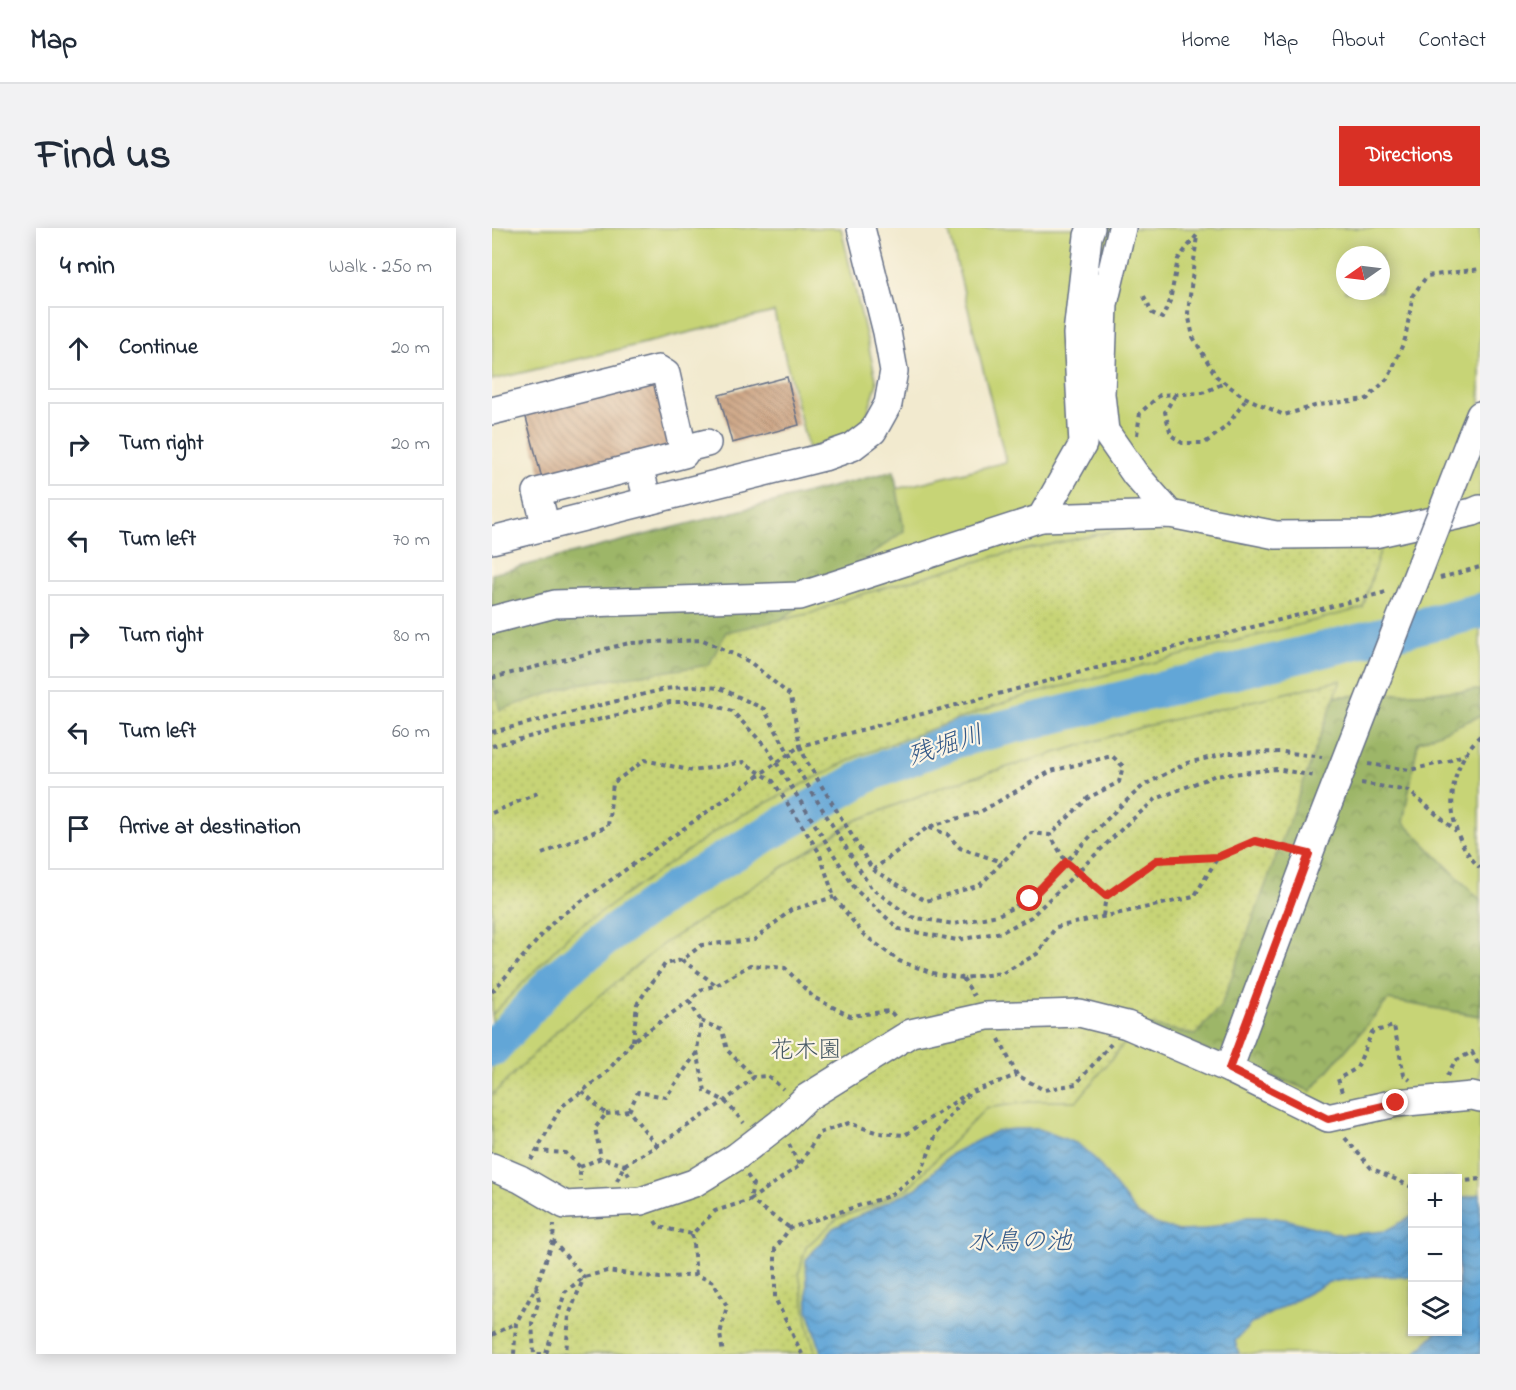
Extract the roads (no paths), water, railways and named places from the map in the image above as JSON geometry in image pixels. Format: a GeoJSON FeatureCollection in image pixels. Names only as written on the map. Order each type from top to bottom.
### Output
{"type":"FeatureCollection","features":[{"type":"Feature","properties":{"kind":"street"},"geometry":{"type":"LineString","coordinates":[[492,540],[824,457],[852,447],[873,431],[888,404],[894,371],[887,332],[861,228]]}},
{"type":"Feature","properties":{"kind":"street"},"geometry":{"type":"LineString","coordinates":[[1041,518],[1083,444],[1077,334],[1088,236],[1091,228]]}},
{"type":"Feature","properties":{"kind":"street"},"geometry":{"type":"LineString","coordinates":[[1122,228],[1104,304],[1101,394],[1105,431],[1135,474],[1170,514]]}},
{"type":"Feature","properties":{"kind":"street"},"geometry":{"type":"LineString","coordinates":[[492,411],[658,369],[666,374],[695,446],[684,454],[537,492],[546,527]]}},
{"type":"Feature","properties":{"kind":"street"},"geometry":{"type":"LineString","coordinates":[[1229,1069],[1312,846],[1475,426]]}},
{"type":"Feature","properties":{"kind":"street"},"geometry":{"type":"LineString","coordinates":[[639,466],[648,501]]}},
{"type":"Feature","properties":{"kind":"street"},"geometry":{"type":"LineString","coordinates":[[492,620],[555,604],[800,596],[1041,518],[1170,514],[1276,535],[1374,534],[1480,509]]}},
{"type":"Feature","properties":{"kind":"street"},"geometry":{"type":"LineString","coordinates":[[492,1167],[520,1179],[560,1202],[641,1202],[694,1183],[736,1157],[806,1098],[911,1033],[987,1016],[1079,1013],[1127,1025],[1338,1116],[1396,1103],[1472,1096],[1480,1098]]}},
{"type":"Feature","properties":{"kind":"water","name":"水鳥の池"},"geometry":{"type":"Polygon","coordinates":[[[1039,1129],[1078,1144],[1095,1159],[1137,1214],[1156,1224],[1179,1231],[1202,1230],[1247,1217],[1268,1217],[1289,1220],[1342,1235],[1385,1231],[1408,1218],[1408,1277],[1374,1276],[1329,1282],[1251,1324],[1235,1341],[1239,1354],[822,1354],[808,1310],[806,1260],[833,1228],[917,1188],[951,1154],[996,1131],[1039,1129]]]}},
{"type":"Feature","properties":{"kind":"water"},"geometry":{"type":"Polygon","coordinates":[[[1480,1194],[1480,1354],[1414,1354],[1433,1336],[1462,1336],[1462,1198],[1480,1194]]]}},
{"type":"Feature","properties":{"kind":"waterway","name":"残堀川"},"geometry":{"type":"LineString","coordinates":[[492,1049],[557,977],[606,938],[675,888],[869,774],[959,739],[1480,611]]}},
{"type":"Feature","properties":{"kind":"park label","name":"花木園"},"geometry":{"type":"Point","coordinates":[806,1051]}}]}
